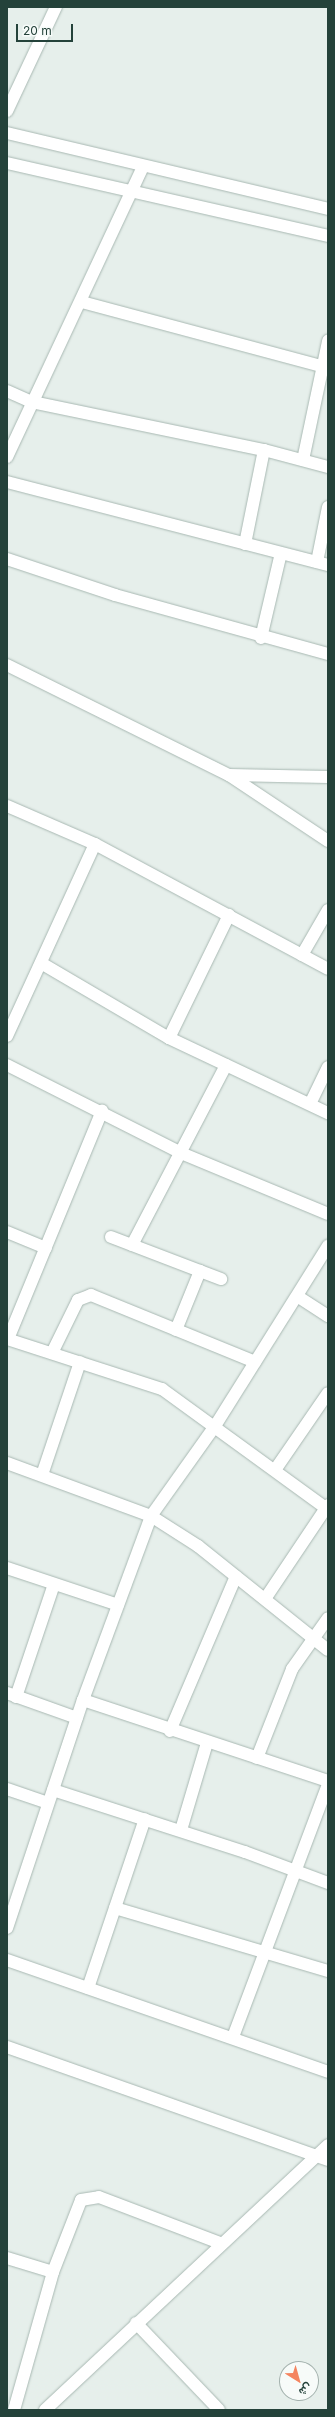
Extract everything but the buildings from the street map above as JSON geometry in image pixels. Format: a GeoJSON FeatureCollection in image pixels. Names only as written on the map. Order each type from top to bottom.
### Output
{"type":"FeatureCollection","features":[{"type":"Feature","properties":{"kind":"street"},"geometry":{"type":"LineString","coordinates":[[7,111],[56,7]]}},
{"type":"Feature","properties":{"kind":"street"},"geometry":{"type":"LineString","coordinates":[[7,133],[143,167],[328,209]]}},
{"type":"Feature","properties":{"kind":"street"},"geometry":{"type":"LineString","coordinates":[[7,163],[133,189],[328,236]]}},
{"type":"Feature","properties":{"kind":"street"},"geometry":{"type":"LineString","coordinates":[[7,457],[32,402],[82,302],[143,167]]}},
{"type":"Feature","properties":{"kind":"street"},"geometry":{"type":"LineString","coordinates":[[82,302],[325,367]]}},
{"type":"Feature","properties":{"kind":"street"},"geometry":{"type":"LineString","coordinates":[[303,460],[325,367],[328,341]]}},
{"type":"Feature","properties":{"kind":"street"},"geometry":{"type":"LineString","coordinates":[[7,391],[32,402],[264,450],[328,467]]}},
{"type":"Feature","properties":{"kind":"street"},"geometry":{"type":"LineString","coordinates":[[245,544],[264,450]]}},
{"type":"Feature","properties":{"kind":"street"},"geometry":{"type":"LineString","coordinates":[[7,482],[322,564],[328,507]]}},
{"type":"Feature","properties":{"kind":"street"},"geometry":{"type":"LineString","coordinates":[[261,638],[281,553]]}},
{"type":"Feature","properties":{"kind":"street"},"geometry":{"type":"LineString","coordinates":[[7,559],[261,638],[328,654]]}},
{"type":"Feature","properties":{"kind":"street"},"geometry":{"type":"LineString","coordinates":[[7,665],[229,775],[328,841]]}},
{"type":"Feature","properties":{"kind":"street"},"geometry":{"type":"LineString","coordinates":[[229,775],[328,777]]}},
{"type":"Feature","properties":{"kind":"street"},"geometry":{"type":"LineString","coordinates":[[7,806],[95,844],[328,969]]}},
{"type":"Feature","properties":{"kind":"street"},"geometry":{"type":"LineString","coordinates":[[7,1036],[95,844]]}},
{"type":"Feature","properties":{"kind":"street"},"geometry":{"type":"LineString","coordinates":[[302,955],[328,910]]}},
{"type":"Feature","properties":{"kind":"street"},"geometry":{"type":"LineString","coordinates":[[169,1038],[229,915]]}},
{"type":"Feature","properties":{"kind":"street"},"geometry":{"type":"LineString","coordinates":[[41,963],[169,1038],[328,1112]]}},
{"type":"Feature","properties":{"kind":"street"},"geometry":{"type":"LineString","coordinates":[[132,1245],[226,1064]]}},
{"type":"Feature","properties":{"kind":"street"},"geometry":{"type":"LineString","coordinates":[[7,1065],[181,1152],[328,1214]]}},
{"type":"Feature","properties":{"kind":"street"},"geometry":{"type":"LineString","coordinates":[[310,1104],[328,1068]]}},
{"type":"Feature","properties":{"kind":"street"},"geometry":{"type":"LineString","coordinates":[[102,1112],[8,1339],[162,1389],[327,1507],[265,1599]]}},
{"type":"Feature","properties":{"kind":"street"},"geometry":{"type":"LineString","coordinates":[[7,1232],[46,1248]]}},
{"type":"Feature","properties":{"kind":"street"},"geometry":{"type":"LineString","coordinates":[[110,1237],[221,1279]]}},
{"type":"Feature","properties":{"kind":"street"},"geometry":{"type":"LineString","coordinates":[[7,1925],[83,1700],[151,1516],[215,1426],[328,1246]]}},
{"type":"Feature","properties":{"kind":"street"},"geometry":{"type":"LineString","coordinates":[[176,1330],[200,1271]]}},
{"type":"Feature","properties":{"kind":"street"},"geometry":{"type":"LineString","coordinates":[[52,1353],[78,1300],[88,1296],[254,1362]]}},
{"type":"Feature","properties":{"kind":"street"},"geometry":{"type":"LineString","coordinates":[[297,1296],[328,1316]]}},
{"type":"Feature","properties":{"kind":"street"},"geometry":{"type":"LineString","coordinates":[[42,1475],[80,1362]]}},
{"type":"Feature","properties":{"kind":"street"},"geometry":{"type":"LineString","coordinates":[[275,1470],[328,1393]]}},
{"type":"Feature","properties":{"kind":"street"},"geometry":{"type":"LineString","coordinates":[[7,1463],[151,1516],[236,1576],[328,1650]]}},
{"type":"Feature","properties":{"kind":"street"},"geometry":{"type":"LineString","coordinates":[[7,1568],[118,1605]]}},
{"type":"Feature","properties":{"kind":"street"},"geometry":{"type":"LineString","coordinates":[[170,1731],[236,1576]]}},
{"type":"Feature","properties":{"kind":"street"},"geometry":{"type":"LineString","coordinates":[[54,1584],[12,1695],[77,1718]]}},
{"type":"Feature","properties":{"kind":"street"},"geometry":{"type":"LineString","coordinates":[[257,1758],[292,1669],[328,1618]]}},
{"type":"Feature","properties":{"kind":"street"},"geometry":{"type":"LineString","coordinates":[[83,1700],[170,1731],[328,1782],[233,2037]]}},
{"type":"Feature","properties":{"kind":"street"},"geometry":{"type":"LineString","coordinates":[[181,1830],[207,1743]]}},
{"type":"Feature","properties":{"kind":"street"},"geometry":{"type":"LineString","coordinates":[[7,1789],[48,1803]]}},
{"type":"Feature","properties":{"kind":"street"},"geometry":{"type":"LineString","coordinates":[[53,1790],[181,1830],[295,1873],[328,1883]]}},
{"type":"Feature","properties":{"kind":"street"},"geometry":{"type":"LineString","coordinates":[[88,1988],[145,1819]]}},
{"type":"Feature","properties":{"kind":"street"},"geometry":{"type":"LineString","coordinates":[[115,1908],[328,1971]]}},
{"type":"Feature","properties":{"kind":"street"},"geometry":{"type":"LineString","coordinates":[[7,1960],[233,2037],[328,2072]]}},
{"type":"Feature","properties":{"kind":"street"},"geometry":{"type":"LineString","coordinates":[[7,2047],[322,2158]]}},
{"type":"Feature","properties":{"kind":"street"},"geometry":{"type":"LineString","coordinates":[[45,2410],[220,2243],[322,2158],[328,2145]]}},
{"type":"Feature","properties":{"kind":"street"},"geometry":{"type":"LineString","coordinates":[[14,2410],[53,2272],[73,2213],[87,2197],[99,2197],[220,2243]]}},
{"type":"Feature","properties":{"kind":"street"},"geometry":{"type":"LineString","coordinates":[[7,2258],[53,2272]]}},
{"type":"Feature","properties":{"kind":"street"},"geometry":{"type":"LineString","coordinates":[[136,2323],[219,2410]]}}]}
